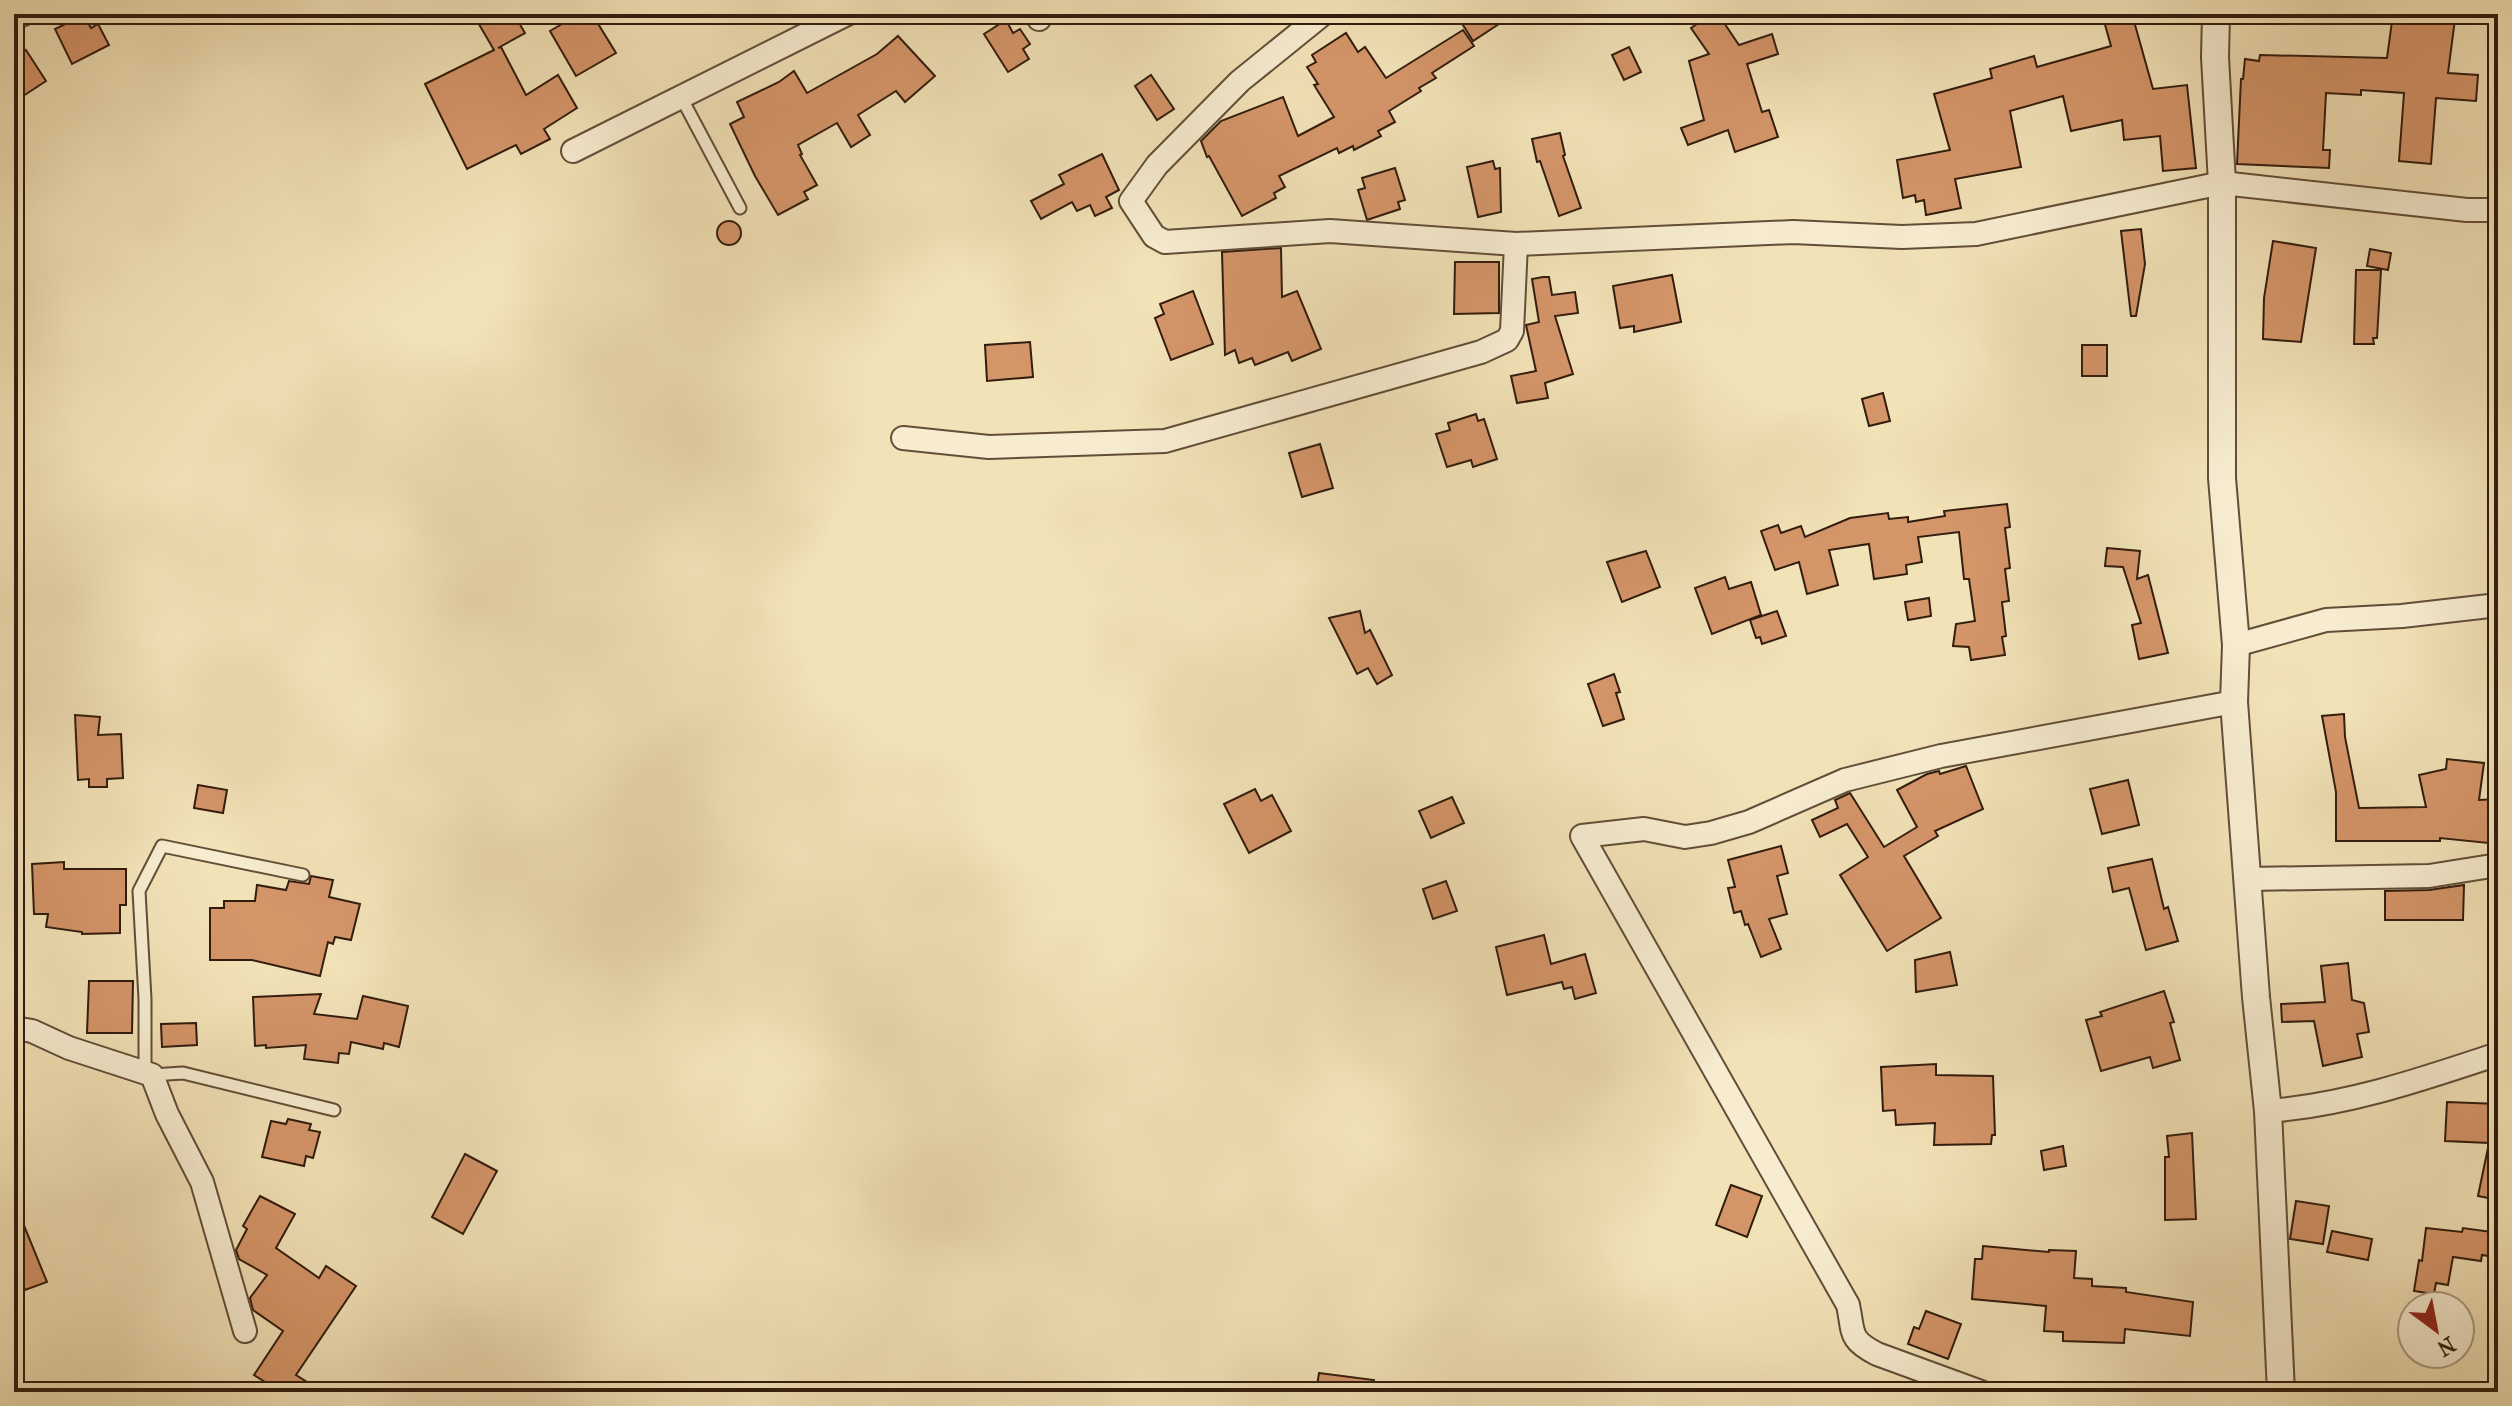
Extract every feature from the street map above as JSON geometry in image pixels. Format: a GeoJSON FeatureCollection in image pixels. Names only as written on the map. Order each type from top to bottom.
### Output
{"type":"FeatureCollection","features":[{"type":"Feature","properties":{"kind":"street"},"geometry":{"type":"LineString","coordinates":[[14,18],[24,14]]}},
{"type":"Feature","properties":{"kind":"street"},"geometry":{"type":"LineString","coordinates":[[573,151],[847,14]]}},
{"type":"Feature","properties":{"kind":"street"},"geometry":{"type":"LineString","coordinates":[[1323,14],[1240,81],[1157,165],[1131,201],[1154,236],[1165,242],[1330,231],[1516,244],[1793,232],[1902,237],[1976,234],[2222,183],[2467,210],[2498,210]]}},
{"type":"Feature","properties":{"kind":"street"},"geometry":{"type":"LineString","coordinates":[[2216,14],[2215,57],[2222,183],[2222,478],[2236,645],[2234,702],[2256,997],[2268,1111],[2281,1392]]}},
{"type":"Feature","properties":{"kind":"street"},"geometry":{"type":"LineString","coordinates":[[903,438],[989,447],[1165,441],[1481,352],[1507,340],[1512,331],[1516,244]]}},
{"type":"Feature","properties":{"kind":"street"},"geometry":{"type":"LineString","coordinates":[[2236,645],[2326,620],[2402,616],[2498,605]]}},
{"type":"Feature","properties":{"kind":"street"},"geometry":{"type":"LineString","coordinates":[[1981,1392],[1877,1354],[1861,1346],[1851,1335],[1848,1305],[1582,836],[1644,829],[1685,837],[1711,833],[1749,822],[1845,780],[1941,756],[2234,702]]}},
{"type":"Feature","properties":{"kind":"street"},"geometry":{"type":"LineString","coordinates":[[2249,879],[2429,876],[2498,865]]}},
{"type":"Feature","properties":{"kind":"street"},"geometry":{"type":"LineString","coordinates":[[14,1028],[32,1031],[69,1048],[148,1074],[202,1182],[245,1331]]}},
{"type":"Feature","properties":{"kind":"street"},"geometry":{"type":"LineString","coordinates":[[2268,1111],[2299,1108],[2406,1085],[2498,1054]]}},
{"type":"Feature","properties":{"kind":"lane"},"geometry":{"type":"LineString","coordinates":[[681,97],[740,208]]}},
{"type":"Feature","properties":{"kind":"lane"},"geometry":{"type":"LineString","coordinates":[[303,875],[162,846],[139,891],[148,1074],[183,1073],[334,1110]]}},
{"type":"Feature","properties":{"kind":"building"},"geometry":{"type":"Polygon","coordinates":[[[473,14],[514,14],[525,33],[498,48],[501,47],[526,95],[558,75],[577,108],[544,129],[550,139],[521,154],[516,145],[467,169],[425,84],[494,50],[473,14]]]}},
{"type":"Feature","properties":{"kind":"building"},"geometry":{"type":"Polygon","coordinates":[[[579,14],[592,14],[616,53],[576,76],[550,31],[579,14]]]}},
{"type":"Feature","properties":{"kind":"building"},"geometry":{"type":"Polygon","coordinates":[[[1456,14],[1514,14],[1473,41],[1456,14]]]}},
{"type":"Feature","properties":{"kind":"building"},"geometry":{"type":"Polygon","coordinates":[[[1712,14],[1718,14],[1739,45],[1772,34],[1778,54],[1747,64],[1762,112],[1769,110],[1778,137],[1735,152],[1728,130],[1688,145],[1681,128],[1704,120],[1689,61],[1709,54],[1691,28],[1712,14]]]}},
{"type":"Feature","properties":{"kind":"building"},"geometry":{"type":"Polygon","coordinates":[[[2102,14],[2132,14],[2153,89],[2187,85],[2196,168],[2163,171],[2160,136],[2124,140],[2122,120],[2071,131],[2063,96],[2010,111],[2021,167],[1955,179],[1961,208],[1926,215],[1924,200],[1916,202],[1915,195],[1903,198],[1897,160],[1950,150],[1934,94],[1992,78],[1990,69],[2034,56],[2037,67],[2111,46],[2102,14]]]}},
{"type":"Feature","properties":{"kind":"building"},"geometry":{"type":"Polygon","coordinates":[[[2393,14],[2432,14],[2455,19],[2448,73],[2478,75],[2476,101],[2436,98],[2431,164],[2399,161],[2404,93],[2361,90],[2361,95],[2326,93],[2323,150],[2330,150],[2329,168],[2237,164],[2241,79],[2245,59],[2259,61],[2260,55],[2387,58],[2393,14]]]}},
{"type":"Feature","properties":{"kind":"building"},"geometry":{"type":"Polygon","coordinates":[[[84,15],[91,28],[98,24],[109,45],[72,64],[55,29],[84,15]]]}},
{"type":"Feature","properties":{"kind":"building"},"geometry":{"type":"Polygon","coordinates":[[[1006,20],[1013,33],[1020,29],[1030,44],[1023,49],[1029,59],[1008,72],[984,34],[1006,20]]]}},
{"type":"Feature","properties":{"kind":"building"},"geometry":{"type":"Polygon","coordinates":[[[1463,30],[1474,46],[1432,73],[1436,78],[1389,111],[1395,122],[1378,131],[1381,136],[1354,150],[1353,146],[1339,153],[1337,148],[1279,176],[1285,187],[1274,193],[1276,198],[1242,216],[1207,157],[1201,141],[1221,121],[1283,97],[1298,136],[1334,117],[1307,67],[1316,62],[1312,55],[1346,33],[1358,52],[1365,47],[1386,78],[1463,30]]]}},
{"type":"Feature","properties":{"kind":"building"},"geometry":{"type":"Polygon","coordinates":[[[898,36],[935,76],[905,102],[896,91],[858,115],[870,135],[851,147],[837,123],[798,145],[800,155],[817,185],[804,192],[808,199],[778,215],[730,124],[744,117],[737,102],[779,82],[794,71],[807,93],[877,54],[898,36]]]}},
{"type":"Feature","properties":{"kind":"building"},"geometry":{"type":"Polygon","coordinates":[[[1629,47],[1641,72],[1624,80],[1612,55],[1629,47]]]}},
{"type":"Feature","properties":{"kind":"building"},"geometry":{"type":"Polygon","coordinates":[[[26,50],[46,81],[14,102],[14,58],[26,50]]]}},
{"type":"Feature","properties":{"kind":"building"},"geometry":{"type":"Polygon","coordinates":[[[1151,75],[1174,109],[1157,120],[1135,86],[1151,75]]]}},
{"type":"Feature","properties":{"kind":"building"},"geometry":{"type":"Polygon","coordinates":[[[1560,133],[1563,156],[1581,208],[1559,216],[1540,161],[1537,162],[1532,139],[1560,133]]]}},
{"type":"Feature","properties":{"kind":"building"},"geometry":{"type":"Polygon","coordinates":[[[1102,154],[1119,190],[1106,197],[1112,208],[1095,216],[1090,205],[1077,211],[1072,202],[1041,219],[1031,201],[1064,184],[1059,175],[1102,154]]]}},
{"type":"Feature","properties":{"kind":"building"},"geometry":{"type":"Polygon","coordinates":[[[1493,161],[1495,169],[1500,168],[1501,212],[1478,217],[1467,167],[1493,161]]]}},
{"type":"Feature","properties":{"kind":"building"},"geometry":{"type":"Polygon","coordinates":[[[1395,168],[1405,200],[1398,202],[1400,209],[1367,220],[1358,190],[1365,188],[1362,178],[1395,168]]]}},
{"type":"Feature","properties":{"kind":"building"},"geometry":{"type":"Polygon","coordinates":[[[729,221],[738,224],[741,233],[738,242],[729,245],[720,242],[717,233],[720,224],[729,221]]]}},
{"type":"Feature","properties":{"kind":"building"},"geometry":{"type":"Polygon","coordinates":[[[2141,229],[2145,264],[2136,316],[2131,316],[2121,231],[2141,229]]]}},
{"type":"Feature","properties":{"kind":"building"},"geometry":{"type":"Polygon","coordinates":[[[2273,241],[2316,248],[2301,342],[2263,339],[2264,298],[2273,241]]]}},
{"type":"Feature","properties":{"kind":"building"},"geometry":{"type":"Polygon","coordinates":[[[1281,248],[1282,297],[1297,291],[1321,349],[1292,361],[1288,352],[1255,365],[1252,358],[1239,363],[1235,350],[1225,355],[1222,252],[1281,248]]]}},
{"type":"Feature","properties":{"kind":"building"},"geometry":{"type":"Polygon","coordinates":[[[2370,249],[2391,253],[2388,270],[2367,266],[2370,249]]]}},
{"type":"Feature","properties":{"kind":"building"},"geometry":{"type":"Polygon","coordinates":[[[1455,262],[1499,262],[1499,313],[1454,314],[1455,262]]]}},
{"type":"Feature","properties":{"kind":"building"},"geometry":{"type":"Polygon","coordinates":[[[2356,270],[2381,270],[2377,338],[2373,338],[2374,344],[2354,344],[2356,270]]]}},
{"type":"Feature","properties":{"kind":"building"},"geometry":{"type":"Polygon","coordinates":[[[1672,275],[1681,322],[1634,332],[1634,326],[1620,328],[1613,286],[1672,275]]]}},
{"type":"Feature","properties":{"kind":"building"},"geometry":{"type":"Polygon","coordinates":[[[1549,277],[1552,295],[1575,292],[1578,313],[1555,316],[1573,374],[1545,383],[1548,398],[1517,403],[1511,376],[1536,371],[1526,325],[1539,322],[1532,279],[1549,277]]]}},
{"type":"Feature","properties":{"kind":"building"},"geometry":{"type":"Polygon","coordinates":[[[1193,291],[1213,344],[1171,360],[1155,318],[1164,314],[1160,304],[1193,291]]]}},
{"type":"Feature","properties":{"kind":"building"},"geometry":{"type":"Polygon","coordinates":[[[1030,342],[1033,377],[987,381],[985,345],[1030,342]]]}},
{"type":"Feature","properties":{"kind":"building"},"geometry":{"type":"Polygon","coordinates":[[[2082,345],[2107,345],[2107,376],[2082,376],[2082,345]]]}},
{"type":"Feature","properties":{"kind":"building"},"geometry":{"type":"Polygon","coordinates":[[[1883,393],[1890,421],[1869,426],[1862,399],[1883,393]]]}},
{"type":"Feature","properties":{"kind":"building"},"geometry":{"type":"Polygon","coordinates":[[[1476,414],[1478,421],[1484,419],[1497,459],[1473,467],[1471,460],[1447,467],[1436,434],[1450,430],[1448,423],[1476,414]]]}},
{"type":"Feature","properties":{"kind":"building"},"geometry":{"type":"Polygon","coordinates":[[[1320,444],[1333,488],[1302,497],[1289,453],[1320,444]]]}},
{"type":"Feature","properties":{"kind":"building"},"geometry":{"type":"Polygon","coordinates":[[[2007,504],[2010,527],[2005,528],[2010,568],[2005,569],[2009,601],[2002,602],[2005,655],[1971,660],[1969,647],[1953,646],[1956,624],[1975,621],[1969,579],[1964,579],[1959,532],[1918,537],[1922,562],[1906,565],[1907,574],[1874,579],[1869,544],[1829,550],[1838,585],[1807,594],[1799,562],[1775,570],[1761,531],[1778,525],[1781,533],[1801,526],[1805,537],[1850,518],[1888,513],[1889,519],[1908,517],[1908,522],[1945,516],[1944,511],[2007,504]]]}},
{"type":"Feature","properties":{"kind":"building"},"geometry":{"type":"Polygon","coordinates":[[[2107,548],[2140,551],[2137,579],[2148,575],[2168,653],[2139,659],[2132,625],[2141,623],[2123,567],[2105,566],[2107,548]]]}},
{"type":"Feature","properties":{"kind":"building"},"geometry":{"type":"Polygon","coordinates":[[[1646,551],[1660,587],[1622,602],[1607,562],[1646,551]]]}},
{"type":"Feature","properties":{"kind":"building"},"geometry":{"type":"Polygon","coordinates":[[[1725,577],[1729,589],[1751,582],[1761,615],[1712,634],[1695,588],[1725,577]]]}},
{"type":"Feature","properties":{"kind":"building"},"geometry":{"type":"Polygon","coordinates":[[[1929,598],[1931,616],[1908,620],[1905,602],[1929,598]]]}},
{"type":"Feature","properties":{"kind":"building"},"geometry":{"type":"Polygon","coordinates":[[[1360,611],[1365,633],[1370,630],[1392,675],[1377,684],[1368,668],[1357,674],[1329,618],[1360,611]]]}},
{"type":"Feature","properties":{"kind":"building"},"geometry":{"type":"Polygon","coordinates":[[[1777,611],[1786,636],[1762,644],[1760,637],[1756,638],[1750,620],[1777,611]]]}},
{"type":"Feature","properties":{"kind":"building"},"geometry":{"type":"Polygon","coordinates":[[[1614,674],[1624,719],[1603,726],[1588,684],[1614,674]]]}},
{"type":"Feature","properties":{"kind":"building"},"geometry":{"type":"Polygon","coordinates":[[[2344,714],[2345,737],[2359,808],[2426,807],[2419,775],[2446,769],[2447,759],[2484,763],[2479,800],[2498,799],[2498,844],[2440,838],[2440,841],[2336,841],[2336,792],[2322,716],[2344,714]]]}},
{"type":"Feature","properties":{"kind":"building"},"geometry":{"type":"Polygon","coordinates":[[[75,715],[100,717],[98,735],[121,734],[123,778],[107,779],[107,787],[89,787],[89,779],[78,780],[75,715]]]}},
{"type":"Feature","properties":{"kind":"building"},"geometry":{"type":"Polygon","coordinates":[[[1966,766],[1983,809],[1935,831],[1938,836],[1904,856],[1941,918],[1887,951],[1840,875],[1868,857],[1847,824],[1820,837],[1812,820],[1838,808],[1835,800],[1850,793],[1884,847],[1917,827],[1897,790],[1927,774],[1939,771],[1940,774],[1966,766]]]}},
{"type":"Feature","properties":{"kind":"building"},"geometry":{"type":"Polygon","coordinates":[[[2128,780],[2139,825],[2102,834],[2090,789],[2128,780]]]}},
{"type":"Feature","properties":{"kind":"building"},"geometry":{"type":"Polygon","coordinates":[[[198,785],[227,790],[223,813],[194,808],[198,785]]]}},
{"type":"Feature","properties":{"kind":"building"},"geometry":{"type":"Polygon","coordinates":[[[1255,789],[1261,801],[1272,795],[1291,831],[1249,853],[1224,804],[1255,789]]]}},
{"type":"Feature","properties":{"kind":"building"},"geometry":{"type":"Polygon","coordinates":[[[1452,797],[1464,823],[1431,838],[1419,811],[1452,797]]]}},
{"type":"Feature","properties":{"kind":"building"},"geometry":{"type":"Polygon","coordinates":[[[1781,846],[1788,873],[1777,876],[1787,914],[1769,919],[1781,949],[1761,957],[1741,911],[1734,913],[1728,888],[1735,887],[1728,860],[1781,846]]]}},
{"type":"Feature","properties":{"kind":"building"},"geometry":{"type":"Polygon","coordinates":[[[2152,859],[2164,909],[2168,907],[2178,941],[2146,950],[2129,888],[2113,892],[2108,868],[2152,859]]]}},
{"type":"Feature","properties":{"kind":"building"},"geometry":{"type":"Polygon","coordinates":[[[64,862],[64,869],[126,869],[126,905],[120,905],[120,933],[82,934],[46,927],[48,914],[34,914],[32,864],[64,862]]]}},
{"type":"Feature","properties":{"kind":"building"},"geometry":{"type":"Polygon","coordinates":[[[311,876],[333,880],[329,897],[360,904],[351,940],[335,937],[333,944],[328,942],[320,976],[252,960],[210,960],[210,908],[224,908],[224,901],[255,901],[257,885],[286,890],[289,881],[309,884],[311,876]]]}},
{"type":"Feature","properties":{"kind":"building"},"geometry":{"type":"Polygon","coordinates":[[[1446,881],[1457,911],[1433,919],[1423,889],[1446,881]]]}},
{"type":"Feature","properties":{"kind":"building"},"geometry":{"type":"Polygon","coordinates":[[[2464,885],[2463,920],[2385,920],[2385,891],[2464,885]]]}},
{"type":"Feature","properties":{"kind":"building"},"geometry":{"type":"Polygon","coordinates":[[[1544,935],[1551,964],[1585,954],[1596,993],[1575,999],[1572,987],[1564,989],[1562,982],[1507,995],[1496,947],[1544,935]]]}},
{"type":"Feature","properties":{"kind":"building"},"geometry":{"type":"Polygon","coordinates":[[[1950,952],[1957,985],[1916,992],[1915,960],[1950,952]]]}},
{"type":"Feature","properties":{"kind":"building"},"geometry":{"type":"Polygon","coordinates":[[[2348,963],[2352,1000],[2364,1003],[2369,1032],[2357,1034],[2362,1057],[2323,1066],[2314,1021],[2282,1022],[2281,1004],[2325,1002],[2321,966],[2348,963]]]}},
{"type":"Feature","properties":{"kind":"building"},"geometry":{"type":"Polygon","coordinates":[[[89,981],[133,981],[132,1033],[87,1033],[89,981]]]}},
{"type":"Feature","properties":{"kind":"building"},"geometry":{"type":"Polygon","coordinates":[[[2164,991],[2174,1022],[2170,1023],[2180,1060],[2153,1068],[2150,1057],[2101,1071],[2086,1020],[2102,1016],[2100,1012],[2164,991]]]}},
{"type":"Feature","properties":{"kind":"building"},"geometry":{"type":"Polygon","coordinates":[[[321,994],[314,1014],[357,1019],[363,996],[408,1006],[399,1047],[384,1043],[383,1049],[351,1042],[349,1054],[339,1053],[338,1063],[304,1059],[306,1045],[255,1046],[253,997],[321,994]]]}},
{"type":"Feature","properties":{"kind":"building"},"geometry":{"type":"Polygon","coordinates":[[[196,1023],[197,1045],[162,1047],[161,1024],[196,1023]]]}},
{"type":"Feature","properties":{"kind":"building"},"geometry":{"type":"Polygon","coordinates":[[[1936,1064],[1936,1075],[1993,1076],[1995,1135],[1992,1135],[1991,1144],[1934,1145],[1935,1123],[1896,1125],[1895,1110],[1883,1111],[1881,1067],[1936,1064]]]}},
{"type":"Feature","properties":{"kind":"building"},"geometry":{"type":"Polygon","coordinates":[[[2447,1102],[2498,1104],[2498,1200],[2478,1196],[2489,1143],[2445,1141],[2447,1102]]]}},
{"type":"Feature","properties":{"kind":"building"},"geometry":{"type":"Polygon","coordinates":[[[288,1119],[311,1124],[309,1130],[320,1132],[313,1158],[306,1156],[304,1166],[262,1157],[271,1121],[286,1124],[288,1119]]]}},
{"type":"Feature","properties":{"kind":"building"},"geometry":{"type":"Polygon","coordinates":[[[2192,1133],[2196,1219],[2165,1220],[2165,1157],[2169,1157],[2167,1136],[2192,1133]]]}},
{"type":"Feature","properties":{"kind":"building"},"geometry":{"type":"Polygon","coordinates":[[[2063,1146],[2066,1166],[2044,1170],[2041,1151],[2063,1146]]]}},
{"type":"Feature","properties":{"kind":"building"},"geometry":{"type":"Polygon","coordinates":[[[465,1154],[497,1171],[463,1234],[432,1217],[465,1154]]]}},
{"type":"Feature","properties":{"kind":"building"},"geometry":{"type":"Polygon","coordinates":[[[1731,1185],[1762,1196],[1747,1237],[1716,1225],[1731,1185]]]}},
{"type":"Feature","properties":{"kind":"building"},"geometry":{"type":"Polygon","coordinates":[[[260,1196],[295,1214],[276,1248],[319,1278],[326,1266],[356,1286],[296,1375],[323,1392],[281,1392],[254,1375],[283,1331],[253,1310],[250,1298],[267,1275],[239,1259],[236,1250],[247,1229],[243,1226],[260,1196]]]}},
{"type":"Feature","properties":{"kind":"building"},"geometry":{"type":"Polygon","coordinates":[[[14,1201],[47,1282],[25,1290],[14,1261],[14,1201]]]}},
{"type":"Feature","properties":{"kind":"building"},"geometry":{"type":"Polygon","coordinates":[[[2296,1201],[2329,1206],[2323,1244],[2290,1239],[2296,1201]]]}},
{"type":"Feature","properties":{"kind":"building"},"geometry":{"type":"Polygon","coordinates":[[[2426,1228],[2492,1232],[2488,1256],[2482,1255],[2481,1261],[2453,1257],[2448,1285],[2436,1283],[2435,1290],[2414,1290],[2419,1260],[2422,1261],[2426,1228]]]}},
{"type":"Feature","properties":{"kind":"building"},"geometry":{"type":"Polygon","coordinates":[[[2332,1231],[2372,1239],[2368,1260],[2327,1252],[2332,1231]]]}},
{"type":"Feature","properties":{"kind":"building"},"geometry":{"type":"Polygon","coordinates":[[[1983,1246],[2049,1252],[2076,1251],[2074,1278],[2092,1279],[2092,1286],[2126,1288],[2126,1292],[2193,1302],[2190,1336],[2125,1329],[2124,1343],[2063,1341],[2063,1332],[2044,1331],[2046,1306],[1972,1299],[1975,1259],[1982,1259],[1983,1246]]]}},
{"type":"Feature","properties":{"kind":"building"},"geometry":{"type":"Polygon","coordinates":[[[1926,1311],[1961,1324],[1948,1359],[1908,1344],[1914,1327],[1919,1329],[1926,1311]]]}},
{"type":"Feature","properties":{"kind":"building"},"geometry":{"type":"Polygon","coordinates":[[[1319,1373],[1374,1380],[1373,1392],[1316,1392],[1319,1373]]]}}]}
